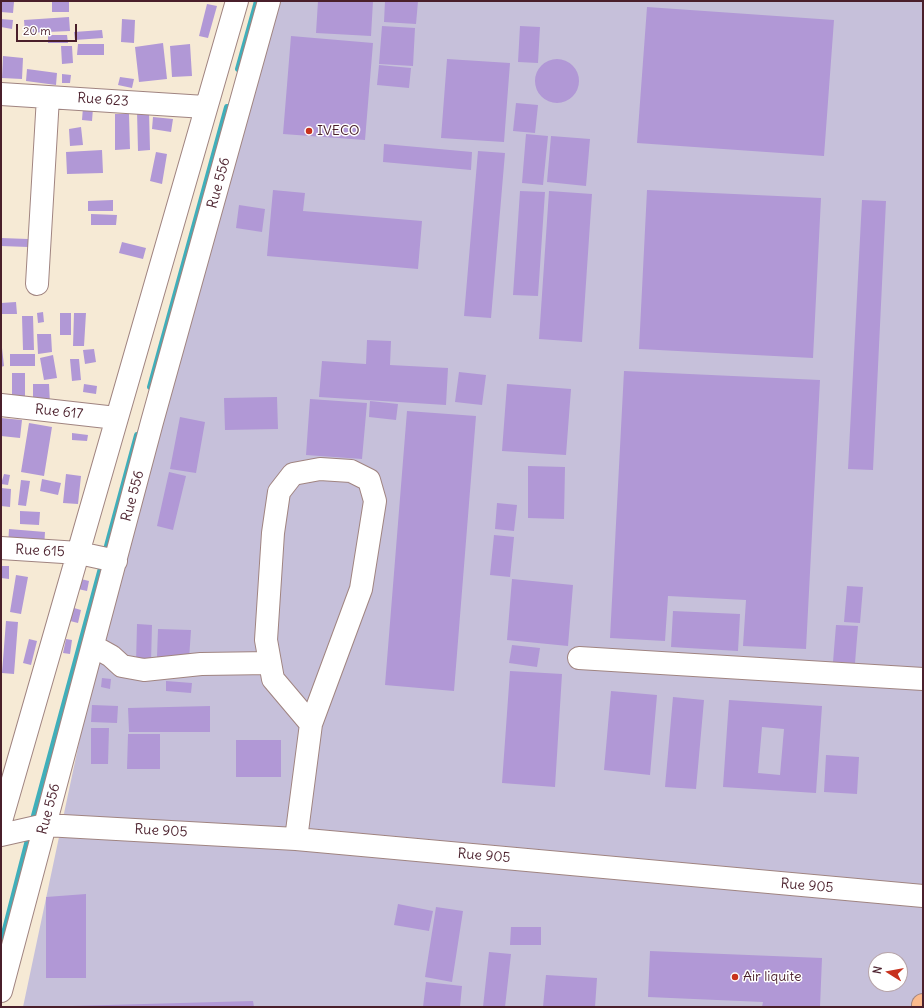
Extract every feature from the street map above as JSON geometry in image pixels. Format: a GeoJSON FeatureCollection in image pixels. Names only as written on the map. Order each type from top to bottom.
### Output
{"type":"FeatureCollection","features":[{"type":"Feature","properties":{"kind":"street"},"geometry":{"type":"LineString","coordinates":[[1,821],[99,557],[116,418],[237,1]]}},
{"type":"Feature","properties":{"kind":"street","name":"Rue 556"},"geometry":{"type":"LineString","coordinates":[[1,991],[26,829],[93,646],[99,557],[244,92],[269,1]]}},
{"type":"Feature","properties":{"kind":"street"},"geometry":{"type":"LineString","coordinates":[[212,84],[244,92]]}},
{"type":"Feature","properties":{"kind":"street","name":"Rue 623"},"geometry":{"type":"LineString","coordinates":[[1,94],[206,107]]}},
{"type":"Feature","properties":{"kind":"street"},"geometry":{"type":"LineString","coordinates":[[37,284],[48,97]]}},
{"type":"Feature","properties":{"kind":"street","name":"Rue 617"},"geometry":{"type":"LineString","coordinates":[[1,405],[116,418]]}},
{"type":"Feature","properties":{"kind":"street"},"geometry":{"type":"LineString","coordinates":[[296,839],[312,724],[361,589],[375,501],[369,480],[351,471],[320,469],[293,474],[278,492],[273,533],[266,640],[273,679],[312,724]]}},
{"type":"Feature","properties":{"kind":"street","name":"Rue 615"},"geometry":{"type":"LineString","coordinates":[[1,548],[99,557]]}},
{"type":"Feature","properties":{"kind":"street"},"geometry":{"type":"LineString","coordinates":[[93,646],[111,656],[122,666],[144,670],[201,664],[270,664]]}},
{"type":"Feature","properties":{"kind":"street"},"geometry":{"type":"LineString","coordinates":[[579,658],[923,679]]}},
{"type":"Feature","properties":{"kind":"street","name":"Rue 905"},"geometry":{"type":"LineString","coordinates":[[26,829],[296,839],[923,896]]}},
{"type":"Feature","properties":{"kind":"shaded area"},"geometry":{"type":"Polygon","coordinates":[[[273,1],[923,1],[923,1007],[23,1007],[105,620],[273,1]]]}},
{"type":"Feature","properties":{"kind":"building"},"geometry":{"type":"Polygon","coordinates":[[[1,1],[14,2],[13,13],[1,12],[1,1]]]}},
{"type":"Feature","properties":{"kind":"building"},"geometry":{"type":"Polygon","coordinates":[[[52,1],[69,1],[69,12],[52,12],[52,1]]]}},
{"type":"Feature","properties":{"kind":"building"},"geometry":{"type":"Polygon","coordinates":[[[318,1],[373,1],[371,36],[316,33],[318,1]]]}},
{"type":"Feature","properties":{"kind":"building"},"geometry":{"type":"Polygon","coordinates":[[[385,1],[418,1],[416,24],[384,22],[385,1]]]}},
{"type":"Feature","properties":{"kind":"building"},"geometry":{"type":"Polygon","coordinates":[[[207,4],[217,6],[208,38],[199,36],[207,4]]]}},
{"type":"Feature","properties":{"kind":"building"},"geometry":{"type":"Polygon","coordinates":[[[647,7],[834,20],[824,156],[637,143],[647,7]]]}},
{"type":"Feature","properties":{"kind":"building"},"geometry":{"type":"Polygon","coordinates":[[[69,17],[70,31],[25,33],[24,20],[69,17]]]}},
{"type":"Feature","properties":{"kind":"building"},"geometry":{"type":"Polygon","coordinates":[[[1,19],[13,20],[12,29],[1,27],[1,19]]]}},
{"type":"Feature","properties":{"kind":"building"},"geometry":{"type":"Polygon","coordinates":[[[122,19],[135,20],[134,43],[121,42],[122,19]]]}},
{"type":"Feature","properties":{"kind":"building"},"geometry":{"type":"Polygon","coordinates":[[[382,26],[415,28],[413,66],[379,64],[382,26]]]}},
{"type":"Feature","properties":{"kind":"building"},"geometry":{"type":"Polygon","coordinates":[[[520,26],[540,27],[538,63],[518,62],[520,26]]]}},
{"type":"Feature","properties":{"kind":"building"},"geometry":{"type":"Polygon","coordinates":[[[102,30],[103,38],[75,40],[74,32],[102,30]]]}},
{"type":"Feature","properties":{"kind":"building"},"geometry":{"type":"Polygon","coordinates":[[[48,35],[67,35],[68,43],[48,43],[48,35]]]}},
{"type":"Feature","properties":{"kind":"building"},"geometry":{"type":"Polygon","coordinates":[[[291,36],[373,43],[365,140],[283,134],[291,36]]]}},
{"type":"Feature","properties":{"kind":"building"},"geometry":{"type":"Polygon","coordinates":[[[163,43],[167,79],[139,82],[135,47],[163,43]]]}},
{"type":"Feature","properties":{"kind":"building"},"geometry":{"type":"Polygon","coordinates":[[[78,44],[104,44],[104,55],[77,55],[78,44]]]}},
{"type":"Feature","properties":{"kind":"building"},"geometry":{"type":"Polygon","coordinates":[[[190,44],[192,76],[172,77],[170,46],[190,44]]]}},
{"type":"Feature","properties":{"kind":"building"},"geometry":{"type":"Polygon","coordinates":[[[61,46],[72,46],[73,63],[62,64],[61,46]]]}},
{"type":"Feature","properties":{"kind":"building"},"geometry":{"type":"Polygon","coordinates":[[[3,56],[23,58],[22,79],[2,78],[3,56]]]}},
{"type":"Feature","properties":{"kind":"building"},"geometry":{"type":"Polygon","coordinates":[[[447,59],[510,63],[504,142],[441,138],[447,59]]]}},
{"type":"Feature","properties":{"kind":"building"},"geometry":{"type":"Polygon","coordinates":[[[553,59],[561,59],[573,65],[579,77],[579,85],[573,97],[561,103],[553,103],[541,97],[535,85],[535,77],[541,65],[553,59]]]}},
{"type":"Feature","properties":{"kind":"building"},"geometry":{"type":"Polygon","coordinates":[[[379,65],[411,68],[409,88],[377,85],[379,65]]]}},
{"type":"Feature","properties":{"kind":"building"},"geometry":{"type":"Polygon","coordinates":[[[27,69],[57,73],[56,85],[26,81],[27,69]]]}},
{"type":"Feature","properties":{"kind":"building"},"geometry":{"type":"Polygon","coordinates":[[[62,74],[71,75],[70,83],[62,83],[62,74]]]}},
{"type":"Feature","properties":{"kind":"building"},"geometry":{"type":"Polygon","coordinates":[[[120,77],[134,79],[132,88],[118,85],[120,77]]]}},
{"type":"Feature","properties":{"kind":"building"},"geometry":{"type":"Polygon","coordinates":[[[516,103],[538,105],[535,133],[513,131],[516,103]]]}},
{"type":"Feature","properties":{"kind":"building"},"geometry":{"type":"Polygon","coordinates":[[[83,107],[93,108],[92,121],[82,120],[83,107]]]}},
{"type":"Feature","properties":{"kind":"building"},"geometry":{"type":"Polygon","coordinates":[[[137,111],[149,111],[150,150],[138,151],[137,111]]]}},
{"type":"Feature","properties":{"kind":"building"},"geometry":{"type":"Polygon","coordinates":[[[115,114],[129,114],[130,149],[115,150],[115,114]]]}},
{"type":"Feature","properties":{"kind":"building"},"geometry":{"type":"Polygon","coordinates":[[[153,117],[173,119],[171,132],[152,129],[153,117]]]}},
{"type":"Feature","properties":{"kind":"building"},"geometry":{"type":"Polygon","coordinates":[[[81,127],[83,145],[70,146],[69,129],[81,127]]]}},
{"type":"Feature","properties":{"kind":"building"},"geometry":{"type":"Polygon","coordinates":[[[526,134],[548,136],[543,185],[522,183],[526,134]]]}},
{"type":"Feature","properties":{"kind":"building"},"geometry":{"type":"Polygon","coordinates":[[[551,136],[590,139],[586,186],[547,182],[551,136]]]}},
{"type":"Feature","properties":{"kind":"building"},"geometry":{"type":"Polygon","coordinates":[[[384,144],[472,152],[471,170],[383,162],[384,144]]]}},
{"type":"Feature","properties":{"kind":"building"},"geometry":{"type":"Polygon","coordinates":[[[102,150],[103,173],[67,174],[66,152],[102,150]]]}},
{"type":"Feature","properties":{"kind":"building"},"geometry":{"type":"Polygon","coordinates":[[[478,151],[505,153],[491,318],[464,316],[478,151]]]}},
{"type":"Feature","properties":{"kind":"building"},"geometry":{"type":"Polygon","coordinates":[[[156,152],[167,154],[162,184],[150,181],[156,152]]]}},
{"type":"Feature","properties":{"kind":"building"},"geometry":{"type":"Polygon","coordinates":[[[273,190],[305,193],[303,211],[422,221],[418,269],[267,256],[273,190]]]}},
{"type":"Feature","properties":{"kind":"building"},"geometry":{"type":"Polygon","coordinates":[[[647,190],[821,198],[813,358],[639,349],[647,190]]]}},
{"type":"Feature","properties":{"kind":"building"},"geometry":{"type":"Polygon","coordinates":[[[520,191],[545,192],[538,296],[513,295],[520,191]]]}},
{"type":"Feature","properties":{"kind":"building"},"geometry":{"type":"Polygon","coordinates":[[[549,191],[592,194],[582,342],[539,339],[549,191]]]}},
{"type":"Feature","properties":{"kind":"building"},"geometry":{"type":"Polygon","coordinates":[[[113,200],[113,211],[88,211],[88,201],[113,200]]]}},
{"type":"Feature","properties":{"kind":"building"},"geometry":{"type":"Polygon","coordinates":[[[862,200],[886,201],[873,470],[848,469],[862,200]]]}},
{"type":"Feature","properties":{"kind":"building"},"geometry":{"type":"Polygon","coordinates":[[[239,205],[265,209],[262,232],[236,228],[239,205]]]}},
{"type":"Feature","properties":{"kind":"building"},"geometry":{"type":"Polygon","coordinates":[[[91,214],[117,215],[116,225],[91,225],[91,214]]]}},
{"type":"Feature","properties":{"kind":"building"},"geometry":{"type":"Polygon","coordinates":[[[1,238],[28,239],[28,247],[1,246],[1,238]]]}},
{"type":"Feature","properties":{"kind":"building"},"geometry":{"type":"Polygon","coordinates":[[[122,242],[146,248],[143,259],[119,253],[122,242]]]}},
{"type":"Feature","properties":{"kind":"building"},"geometry":{"type":"Polygon","coordinates":[[[16,302],[17,314],[1,314],[1,303],[16,302]]]}},
{"type":"Feature","properties":{"kind":"building"},"geometry":{"type":"Polygon","coordinates":[[[43,312],[44,322],[38,323],[37,313],[43,312]]]}},
{"type":"Feature","properties":{"kind":"building"},"geometry":{"type":"Polygon","coordinates":[[[60,313],[71,313],[71,335],[60,335],[60,313]]]}},
{"type":"Feature","properties":{"kind":"building"},"geometry":{"type":"Polygon","coordinates":[[[74,313],[86,313],[84,346],[73,346],[74,313]]]}},
{"type":"Feature","properties":{"kind":"building"},"geometry":{"type":"Polygon","coordinates":[[[22,316],[33,316],[34,350],[23,350],[22,316]]]}},
{"type":"Feature","properties":{"kind":"building"},"geometry":{"type":"Polygon","coordinates":[[[37,334],[51,334],[52,352],[38,354],[37,334]]]}},
{"type":"Feature","properties":{"kind":"building"},"geometry":{"type":"Polygon","coordinates":[[[367,340],[391,341],[390,365],[448,368],[446,405],[319,397],[322,361],[366,364],[367,340]]]}},
{"type":"Feature","properties":{"kind":"building"},"geometry":{"type":"Polygon","coordinates":[[[1,348],[4,366],[1,367],[1,348]]]}},
{"type":"Feature","properties":{"kind":"building"},"geometry":{"type":"Polygon","coordinates":[[[94,349],[96,362],[85,364],[83,350],[94,349]]]}},
{"type":"Feature","properties":{"kind":"building"},"geometry":{"type":"Polygon","coordinates":[[[10,354],[35,354],[35,366],[10,366],[10,354]]]}},
{"type":"Feature","properties":{"kind":"building"},"geometry":{"type":"Polygon","coordinates":[[[53,355],[57,378],[44,380],[40,358],[53,355]]]}},
{"type":"Feature","properties":{"kind":"building"},"geometry":{"type":"Polygon","coordinates":[[[70,359],[79,359],[81,380],[72,381],[70,359]]]}},
{"type":"Feature","properties":{"kind":"building"},"geometry":{"type":"Polygon","coordinates":[[[624,371],[820,380],[806,649],[743,646],[746,600],[668,596],[665,641],[610,638],[624,371]]]}},
{"type":"Feature","properties":{"kind":"building"},"geometry":{"type":"Polygon","coordinates":[[[459,372],[486,375],[482,405],[455,402],[459,372]]]}},
{"type":"Feature","properties":{"kind":"building"},"geometry":{"type":"Polygon","coordinates":[[[12,373],[25,373],[25,397],[12,397],[12,373]]]}},
{"type":"Feature","properties":{"kind":"building"},"geometry":{"type":"Polygon","coordinates":[[[33,384],[49,384],[50,404],[33,404],[33,384]]]}},
{"type":"Feature","properties":{"kind":"building"},"geometry":{"type":"Polygon","coordinates":[[[84,384],[97,386],[96,394],[83,392],[84,384]]]}},
{"type":"Feature","properties":{"kind":"building"},"geometry":{"type":"Polygon","coordinates":[[[507,384],[571,389],[566,455],[502,451],[507,384]]]}},
{"type":"Feature","properties":{"kind":"building"},"geometry":{"type":"Polygon","coordinates":[[[277,397],[278,429],[225,430],[224,398],[277,397]]]}},
{"type":"Feature","properties":{"kind":"building"},"geometry":{"type":"Polygon","coordinates":[[[310,399],[367,403],[362,459],[306,455],[310,399]]]}},
{"type":"Feature","properties":{"kind":"building"},"geometry":{"type":"Polygon","coordinates":[[[370,401],[398,404],[396,420],[369,417],[370,401]]]}},
{"type":"Feature","properties":{"kind":"building"},"geometry":{"type":"Polygon","coordinates":[[[407,411],[476,416],[454,691],[385,685],[407,411]]]}},
{"type":"Feature","properties":{"kind":"building"},"geometry":{"type":"Polygon","coordinates":[[[180,417],[205,422],[196,473],[170,469],[180,417]]]}},
{"type":"Feature","properties":{"kind":"building"},"geometry":{"type":"Polygon","coordinates":[[[1,418],[22,420],[20,438],[1,436],[1,418]]]}},
{"type":"Feature","properties":{"kind":"building"},"geometry":{"type":"Polygon","coordinates":[[[29,423],[52,427],[44,476],[21,472],[29,423]]]}},
{"type":"Feature","properties":{"kind":"building"},"geometry":{"type":"Polygon","coordinates":[[[72,433],[88,435],[87,441],[72,440],[72,433]]]}},
{"type":"Feature","properties":{"kind":"building"},"geometry":{"type":"Polygon","coordinates":[[[528,466],[565,467],[564,519],[528,518],[528,466]]]}},
{"type":"Feature","properties":{"kind":"building"},"geometry":{"type":"Polygon","coordinates":[[[169,472],[186,476],[173,530],[157,526],[169,472]]]}},
{"type":"Feature","properties":{"kind":"building"},"geometry":{"type":"Polygon","coordinates":[[[4,474],[10,475],[8,485],[1,484],[4,474]]]}},
{"type":"Feature","properties":{"kind":"building"},"geometry":{"type":"Polygon","coordinates":[[[66,474],[81,476],[78,504],[63,503],[66,474]]]}},
{"type":"Feature","properties":{"kind":"building"},"geometry":{"type":"Polygon","coordinates":[[[42,479],[61,483],[58,495],[40,491],[42,479]]]}},
{"type":"Feature","properties":{"kind":"building"},"geometry":{"type":"Polygon","coordinates":[[[21,480],[30,481],[26,506],[18,505],[21,480]]]}},
{"type":"Feature","properties":{"kind":"building"},"geometry":{"type":"Polygon","coordinates":[[[1,488],[11,489],[10,507],[1,506],[1,488]]]}},
{"type":"Feature","properties":{"kind":"building"},"geometry":{"type":"Polygon","coordinates":[[[497,503],[517,505],[514,531],[495,529],[497,503]]]}},
{"type":"Feature","properties":{"kind":"building"},"geometry":{"type":"Polygon","coordinates":[[[20,511],[40,512],[39,525],[20,524],[20,511]]]}},
{"type":"Feature","properties":{"kind":"building"},"geometry":{"type":"Polygon","coordinates":[[[9,529],[45,532],[44,549],[8,547],[9,529]]]}},
{"type":"Feature","properties":{"kind":"building"},"geometry":{"type":"Polygon","coordinates":[[[494,535],[514,537],[510,577],[490,575],[494,535]]]}},
{"type":"Feature","properties":{"kind":"building"},"geometry":{"type":"Polygon","coordinates":[[[1,566],[9,566],[9,579],[1,578],[1,566]]]}},
{"type":"Feature","properties":{"kind":"building"},"geometry":{"type":"Polygon","coordinates":[[[16,575],[28,577],[21,614],[10,612],[16,575]]]}},
{"type":"Feature","properties":{"kind":"building"},"geometry":{"type":"Polygon","coordinates":[[[81,579],[89,581],[87,591],[78,589],[81,579]]]}},
{"type":"Feature","properties":{"kind":"building"},"geometry":{"type":"Polygon","coordinates":[[[512,579],[573,585],[568,646],[507,640],[512,579]]]}},
{"type":"Feature","properties":{"kind":"building"},"geometry":{"type":"Polygon","coordinates":[[[847,586],[863,587],[860,623],[844,622],[847,586]]]}},
{"type":"Feature","properties":{"kind":"building"},"geometry":{"type":"Polygon","coordinates":[[[74,608],[81,610],[78,623],[70,621],[74,608]]]}},
{"type":"Feature","properties":{"kind":"building"},"geometry":{"type":"Polygon","coordinates":[[[673,611],[740,614],[738,651],[671,647],[673,611]]]}},
{"type":"Feature","properties":{"kind":"building"},"geometry":{"type":"Polygon","coordinates":[[[6,621],[18,622],[14,674],[2,673],[6,621]]]}},
{"type":"Feature","properties":{"kind":"building"},"geometry":{"type":"Polygon","coordinates":[[[137,624],[152,625],[151,663],[136,663],[137,624]]]}},
{"type":"Feature","properties":{"kind":"building"},"geometry":{"type":"Polygon","coordinates":[[[836,625],[858,626],[855,663],[833,662],[836,625]]]}},
{"type":"Feature","properties":{"kind":"building"},"geometry":{"type":"Polygon","coordinates":[[[158,629],[191,630],[189,659],[157,657],[158,629]]]}},
{"type":"Feature","properties":{"kind":"building"},"geometry":{"type":"Polygon","coordinates":[[[29,639],[37,641],[31,665],[23,663],[29,639]]]}},
{"type":"Feature","properties":{"kind":"building"},"geometry":{"type":"Polygon","coordinates":[[[66,639],[72,640],[70,654],[63,653],[66,639]]]}},
{"type":"Feature","properties":{"kind":"building"},"geometry":{"type":"Polygon","coordinates":[[[512,645],[540,648],[537,667],[509,663],[512,645]]]}},
{"type":"Feature","properties":{"kind":"building"},"geometry":{"type":"Polygon","coordinates":[[[510,671],[562,674],[555,787],[502,783],[510,671]]]}},
{"type":"Feature","properties":{"kind":"building"},"geometry":{"type":"Polygon","coordinates":[[[102,678],[111,679],[110,689],[101,687],[102,678]]]}},
{"type":"Feature","properties":{"kind":"building"},"geometry":{"type":"Polygon","coordinates":[[[166,681],[192,683],[191,693],[166,691],[166,681]]]}},
{"type":"Feature","properties":{"kind":"building"},"geometry":{"type":"Polygon","coordinates":[[[611,691],[657,695],[650,775],[604,770],[611,691]]]}},
{"type":"Feature","properties":{"kind":"building"},"geometry":{"type":"Polygon","coordinates":[[[673,697],[704,700],[696,789],[665,787],[673,697]]]}},
{"type":"Feature","properties":{"kind":"building"},"geometry":{"type":"Polygon","coordinates":[[[729,700],[822,706],[816,793],[723,787],[729,700]],[[762,727],[758,773],[780,775],[784,729],[762,727]]]}},
{"type":"Feature","properties":{"kind":"building"},"geometry":{"type":"Polygon","coordinates":[[[92,705],[118,706],[117,723],[91,722],[92,705]]]}},
{"type":"Feature","properties":{"kind":"building"},"geometry":{"type":"Polygon","coordinates":[[[210,706],[210,732],[129,732],[128,708],[210,706]]]}},
{"type":"Feature","properties":{"kind":"building"},"geometry":{"type":"Polygon","coordinates":[[[91,728],[109,728],[108,764],[91,764],[91,728]]]}},
{"type":"Feature","properties":{"kind":"building"},"geometry":{"type":"Polygon","coordinates":[[[128,734],[160,734],[160,769],[127,769],[128,734]]]}},
{"type":"Feature","properties":{"kind":"building"},"geometry":{"type":"Polygon","coordinates":[[[236,740],[281,740],[281,777],[236,777],[236,740]]]}},
{"type":"Feature","properties":{"kind":"building"},"geometry":{"type":"Polygon","coordinates":[[[826,755],[859,757],[857,794],[824,792],[826,755]]]}},
{"type":"Feature","properties":{"kind":"building"},"geometry":{"type":"Polygon","coordinates":[[[86,894],[86,978],[46,978],[46,897],[86,894]]]}},
{"type":"Feature","properties":{"kind":"building"},"geometry":{"type":"Polygon","coordinates":[[[398,904],[433,911],[429,931],[394,925],[398,904]]]}},
{"type":"Feature","properties":{"kind":"building"},"geometry":{"type":"Polygon","coordinates":[[[436,907],[463,911],[452,982],[425,977],[436,907]]]}},
{"type":"Feature","properties":{"kind":"building"},"geometry":{"type":"Polygon","coordinates":[[[511,927],[541,927],[541,945],[510,945],[511,927]]]}},
{"type":"Feature","properties":{"kind":"building","name":"Air liquite"},"geometry":{"type":"Polygon","coordinates":[[[650,951],[822,958],[820,1007],[762,1007],[763,1002],[648,997],[650,951]]]}},
{"type":"Feature","properties":{"kind":"building"},"geometry":{"type":"Polygon","coordinates":[[[489,952],[511,954],[505,1007],[483,1007],[489,952]]]}},
{"type":"Feature","properties":{"kind":"building"},"geometry":{"type":"Polygon","coordinates":[[[546,975],[597,978],[595,1007],[543,1007],[546,975]]]}},
{"type":"Feature","properties":{"kind":"building"},"geometry":{"type":"Polygon","coordinates":[[[426,982],[462,986],[460,1007],[423,1007],[426,982]]]}},
{"type":"Feature","properties":{"kind":"building"},"geometry":{"type":"Polygon","coordinates":[[[253,1001],[254,1007],[72,1007],[72,1006],[253,1001]]]}},
{"type":"Feature","properties":{"kind":"waterway"},"geometry":{"type":"LineString","coordinates":[[238,69],[257,1]]}},
{"type":"Feature","properties":{"kind":"waterway"},"geometry":{"type":"LineString","coordinates":[[150,387],[227,107]]}},
{"type":"Feature","properties":{"kind":"waterway"},"geometry":{"type":"LineString","coordinates":[[32,823],[137,435]]}},
{"type":"Feature","properties":{"kind":"waterway"},"geometry":{"type":"LineString","coordinates":[[1,945],[30,832]]}},
{"type":"Feature","properties":{"kind":"place","name":"IVECO"},"geometry":{"type":"Point","coordinates":[309,131]}},
{"type":"Feature","properties":{"kind":"place","name":"Air liquite"},"geometry":{"type":"Point","coordinates":[735,977]}}]}
